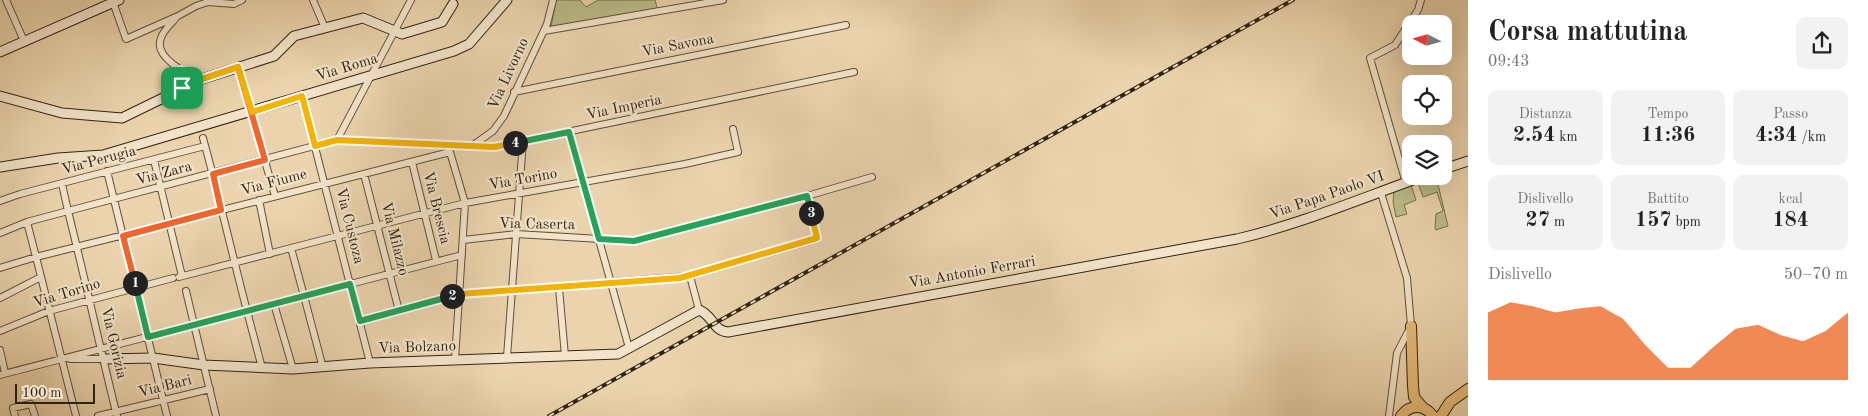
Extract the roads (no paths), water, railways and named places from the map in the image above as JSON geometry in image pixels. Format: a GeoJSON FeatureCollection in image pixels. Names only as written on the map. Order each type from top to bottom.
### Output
{"type":"FeatureCollection","features":[{"type":"Feature","properties":{"kind":"main road"},"geometry":{"type":"LineString","coordinates":[[1411,326],[1414,396],[1428,411]]}},
{"type":"Feature","properties":{"kind":"main road"},"geometry":{"type":"LineString","coordinates":[[1405,412],[1413,386]]}},
{"type":"Feature","properties":{"kind":"main road"},"geometry":{"type":"LineString","coordinates":[[1405,412],[1416,407],[1428,411],[1450,402],[1468,389]]}},
{"type":"Feature","properties":{"kind":"main road"},"geometry":{"type":"LineString","coordinates":[[1441,416],[1450,402]]}},
{"type":"Feature","properties":{"kind":"street"},"geometry":{"type":"LineString","coordinates":[[6,0],[24,41]]}},
{"type":"Feature","properties":{"kind":"street"},"geometry":{"type":"LineString","coordinates":[[0,52],[116,1],[126,39],[207,1],[234,4],[242,0]]}},
{"type":"Feature","properties":{"kind":"street"},"geometry":{"type":"LineString","coordinates":[[313,0],[325,28]]}},
{"type":"Feature","properties":{"kind":"street"},"geometry":{"type":"LineString","coordinates":[[337,140],[411,0]]}},
{"type":"Feature","properties":{"kind":"street","name":"Via Roma"},"geometry":{"type":"LineString","coordinates":[[0,167],[58,158],[103,155],[454,51],[469,44],[507,0]]}},
{"type":"Feature","properties":{"kind":"street","name":"Via Livorno"},"geometry":{"type":"LineString","coordinates":[[472,146],[493,131],[500,123],[544,31],[553,0]]}},
{"type":"Feature","properties":{"kind":"street"},"geometry":{"type":"LineString","coordinates":[[544,31],[723,0]]}},
{"type":"Feature","properties":{"kind":"street"},"geometry":{"type":"LineString","coordinates":[[1402,169],[1370,58],[1395,46],[1418,10],[1421,0]]}},
{"type":"Feature","properties":{"kind":"street"},"geometry":{"type":"LineString","coordinates":[[0,96],[62,114],[114,118],[126,116],[143,106],[202,79],[274,56],[294,36],[363,18],[402,34],[442,22],[453,4]]}},
{"type":"Feature","properties":{"kind":"street"},"geometry":{"type":"LineString","coordinates":[[178,16],[161,36],[160,43],[167,59],[181,70],[202,79]]}},
{"type":"Feature","properties":{"kind":"street","name":"Via Savona"},"geometry":{"type":"LineString","coordinates":[[514,92],[846,25]]}},
{"type":"Feature","properties":{"kind":"street"},"geometry":{"type":"LineString","coordinates":[[238,67],[275,196]]}},
{"type":"Feature","properties":{"kind":"street"},"geometry":{"type":"LineString","coordinates":[[181,70],[182,88]]}},
{"type":"Feature","properties":{"kind":"street","name":"Via Imperia"},"geometry":{"type":"LineString","coordinates":[[337,140],[494,147],[854,72]]}},
{"type":"Feature","properties":{"kind":"street","name":"Via Custoza"},"geometry":{"type":"LineString","coordinates":[[302,96],[370,363]]}},
{"type":"Feature","properties":{"kind":"street","name":"Via Torino"},"geometry":{"type":"LineString","coordinates":[[0,331],[49,310],[466,203],[685,164],[738,152],[733,129]]}},
{"type":"Feature","properties":{"kind":"street"},"geometry":{"type":"LineString","coordinates":[[569,132],[629,348]]}},
{"type":"Feature","properties":{"kind":"street"},"geometry":{"type":"LineString","coordinates":[[203,138],[262,368]]}},
{"type":"Feature","properties":{"kind":"street","name":"Via Zara"},"geometry":{"type":"LineString","coordinates":[[0,233],[27,222],[337,140]]}},
{"type":"Feature","properties":{"kind":"street"},"geometry":{"type":"LineString","coordinates":[[507,358],[523,141]]}},
{"type":"Feature","properties":{"kind":"street","name":"Via Perugia"},"geometry":{"type":"LineString","coordinates":[[0,201],[205,146]]}},
{"type":"Feature","properties":{"kind":"street","name":"Via Fiume"},"geometry":{"type":"LineString","coordinates":[[0,268],[36,257],[450,152],[466,203]]}},
{"type":"Feature","properties":{"kind":"street"},"geometry":{"type":"LineString","coordinates":[[154,160],[169,224],[178,277]]}},
{"type":"Feature","properties":{"kind":"street"},"geometry":{"type":"LineString","coordinates":[[1452,166],[1468,161]]}},
{"type":"Feature","properties":{"kind":"street","name":"Via Brescia"},"geometry":{"type":"LineString","coordinates":[[412,162],[436,260]]}},
{"type":"Feature","properties":{"kind":"street"},"geometry":{"type":"LineString","coordinates":[[107,171],[167,416]]}},
{"type":"Feature","properties":{"kind":"street","name":"Via Milazzo"},"geometry":{"type":"LineString","coordinates":[[364,174],[399,311]]}},
{"type":"Feature","properties":{"kind":"street","name":"Via Caserta"},"geometry":{"type":"LineString","coordinates":[[463,240],[516,234],[634,241],[872,177]]}},
{"type":"Feature","properties":{"kind":"street"},"geometry":{"type":"LineString","coordinates":[[62,184],[68,211]]}},
{"type":"Feature","properties":{"kind":"street","name":"Via Papa Paolo VI"},"geometry":{"type":"LineString","coordinates":[[1237,239],[1262,233],[1402,185]]}},
{"type":"Feature","properties":{"kind":"street"},"geometry":{"type":"LineString","coordinates":[[1381,193],[1407,278],[1411,326],[1397,353],[1389,416]]}},
{"type":"Feature","properties":{"kind":"street"},"geometry":{"type":"LineString","coordinates":[[360,321],[460,294],[559,288],[690,276],[817,238],[807,196]]}},
{"type":"Feature","properties":{"kind":"street"},"geometry":{"type":"LineString","coordinates":[[259,200],[270,254]]}},
{"type":"Feature","properties":{"kind":"street"},"geometry":{"type":"LineString","coordinates":[[456,360],[466,203]]}},
{"type":"Feature","properties":{"kind":"street","name":"Via Gorizia"},"geometry":{"type":"LineString","coordinates":[[68,211],[117,414]]}},
{"type":"Feature","properties":{"kind":"street"},"geometry":{"type":"LineString","coordinates":[[27,222],[76,416]]}},
{"type":"Feature","properties":{"kind":"street","name":"Via Antonio Ferrari"},"geometry":{"type":"LineString","coordinates":[[699,310],[708,316],[720,330],[728,332],[1237,239]]}},
{"type":"Feature","properties":{"kind":"street"},"geometry":{"type":"LineString","coordinates":[[291,248],[323,368]]}},
{"type":"Feature","properties":{"kind":"street"},"geometry":{"type":"LineString","coordinates":[[0,351],[3,374],[247,312],[436,260],[462,255]]}},
{"type":"Feature","properties":{"kind":"street"},"geometry":{"type":"LineString","coordinates":[[690,276],[699,310]]}},
{"type":"Feature","properties":{"kind":"street"},"geometry":{"type":"LineString","coordinates":[[0,298],[41,277]]}},
{"type":"Feature","properties":{"kind":"street"},"geometry":{"type":"LineString","coordinates":[[559,288],[565,356]]}},
{"type":"Feature","properties":{"kind":"street"},"geometry":{"type":"LineString","coordinates":[[186,291],[216,416]]}},
{"type":"Feature","properties":{"kind":"street"},"geometry":{"type":"LineString","coordinates":[[274,304],[293,369]]}},
{"type":"Feature","properties":{"kind":"street","name":"Via Bolzano"},"geometry":{"type":"LineString","coordinates":[[104,359],[153,358],[204,366],[293,369],[370,363],[618,354],[699,310]]}},
{"type":"Feature","properties":{"kind":"street"},"geometry":{"type":"LineString","coordinates":[[61,359],[104,359]]}},
{"type":"Feature","properties":{"kind":"street","name":"Via Bari"},"geometry":{"type":"LineString","coordinates":[[98,416],[117,414],[163,400],[210,389]]}},
{"type":"Feature","properties":{"kind":"street"},"geometry":{"type":"LineString","coordinates":[[16,416],[13,408],[31,404],[35,416]]}},
{"type":"Feature","properties":{"kind":"railway"},"geometry":{"type":"LineString","coordinates":[[549,416],[1293,0]]}}]}
